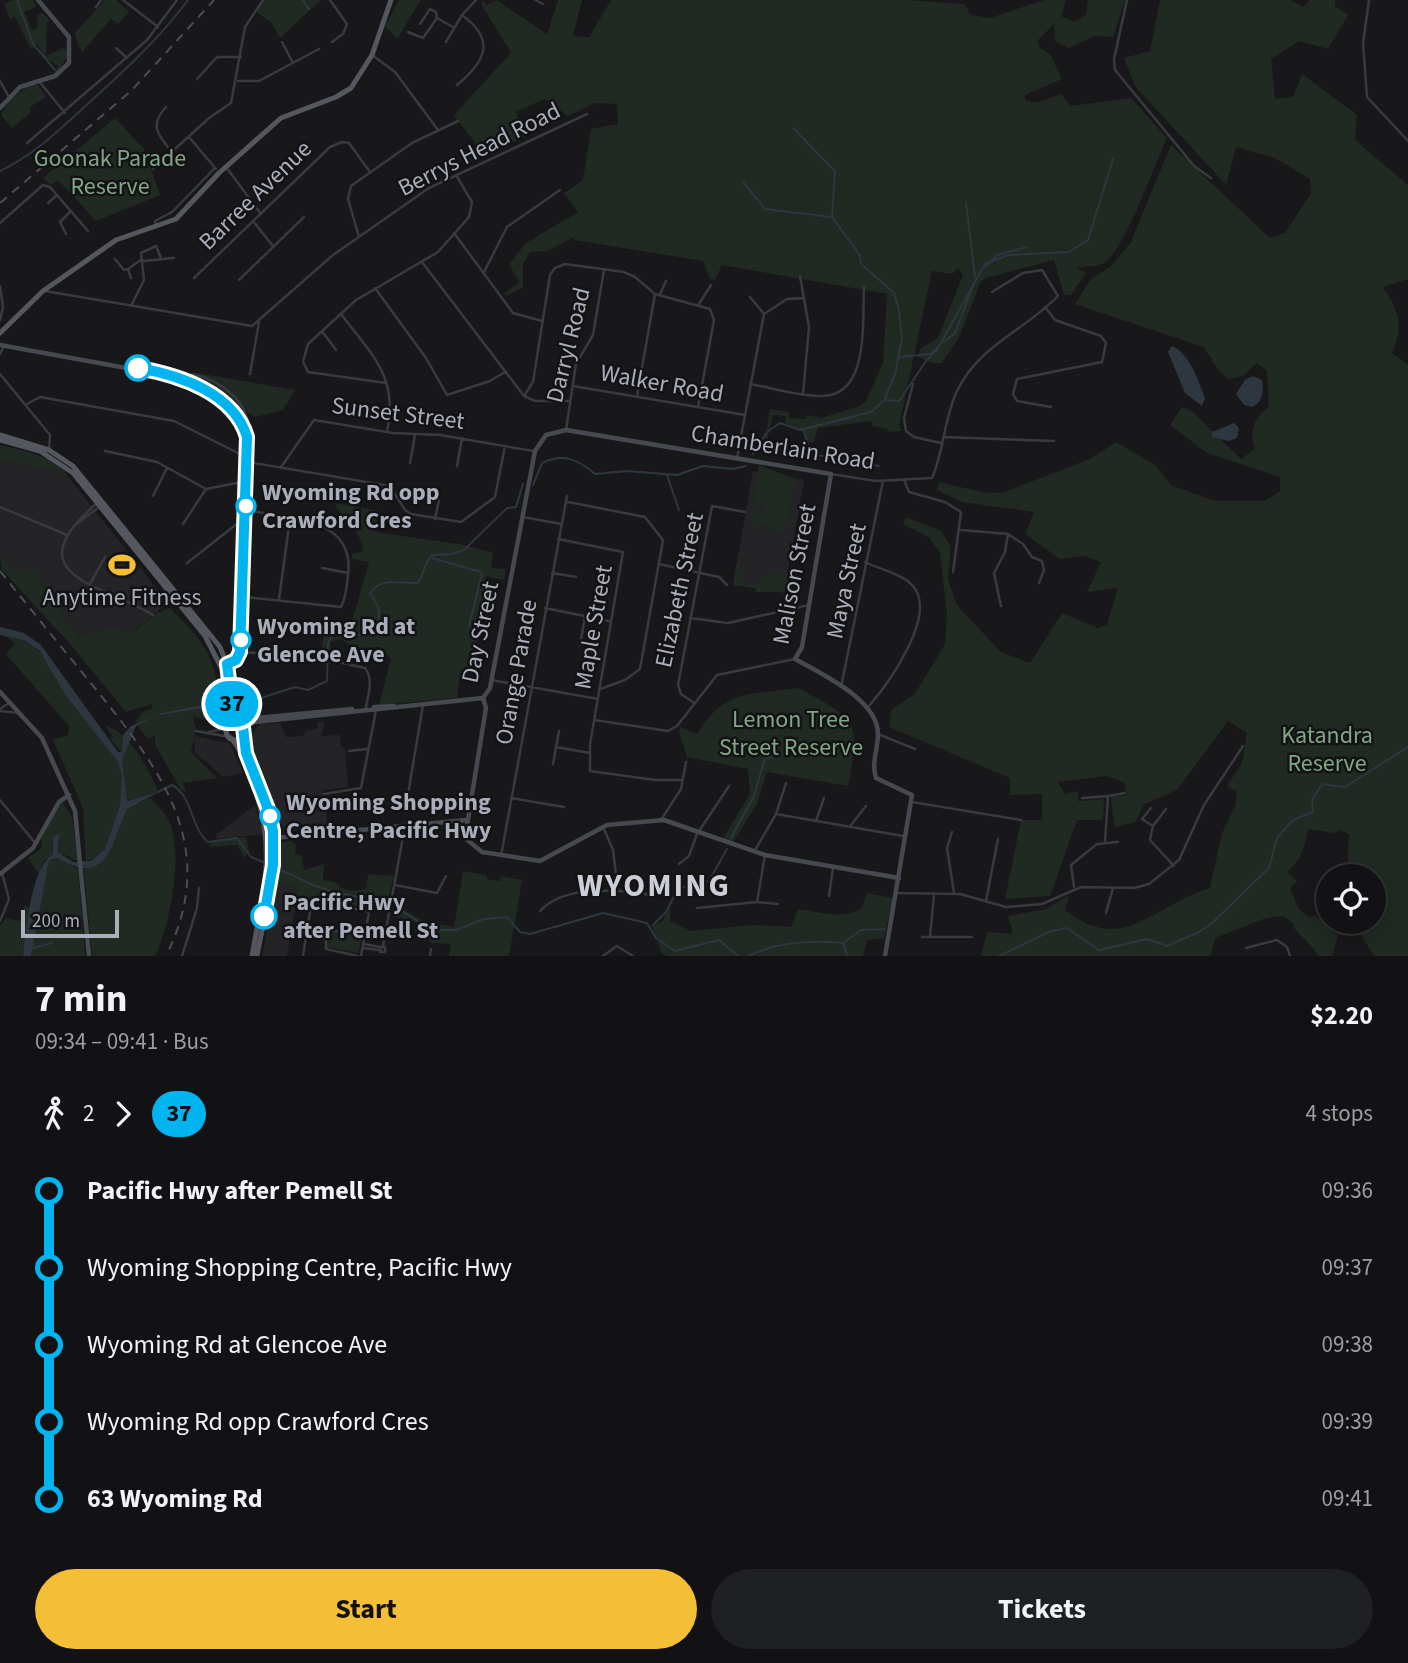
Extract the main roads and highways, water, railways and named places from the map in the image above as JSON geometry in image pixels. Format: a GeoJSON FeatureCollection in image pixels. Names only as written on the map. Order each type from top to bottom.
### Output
{"type":"FeatureCollection","features":[{"type":"Feature","properties":{"kind":"main road"},"geometry":{"type":"LineString","coordinates":[[0,333],[43,291],[117,240],[157,228],[182,214],[217,171],[226,167],[281,118],[347,91],[372,55],[391,0]]}},
{"type":"Feature","properties":{"kind":"main road"},"geometry":{"type":"LineString","coordinates":[[0,438],[49,450],[73,466],[205,636],[219,662],[225,683]]}},
{"type":"Feature","properties":{"kind":"main road"},"geometry":{"type":"LineString","coordinates":[[0,438],[36,449],[57,460],[73,474],[210,632],[227,664],[233,710],[268,809],[274,838],[271,879],[254,956]]}},
{"type":"Feature","properties":{"kind":"main road"},"geometry":{"type":"LineString","coordinates":[[227,664],[225,683],[230,738],[239,751],[264,815],[268,839],[267,871]]}},
{"type":"Feature","properties":{"kind":"main road"},"geometry":{"type":"LineString","coordinates":[[228,727],[238,723]]}},
{"type":"Feature","properties":{"kind":"main road"},"geometry":{"type":"LineString","coordinates":[[230,738],[237,739],[243,733]]}},
{"type":"Feature","properties":{"kind":"main road"},"geometry":{"type":"LineString","coordinates":[[254,956],[274,838]]}},
{"type":"Feature","properties":{"kind":"waterway"},"geometry":{"type":"LineString","coordinates":[[17,0],[33,44],[55,70]]}},
{"type":"Feature","properties":{"kind":"waterway"},"geometry":{"type":"LineString","coordinates":[[0,171],[37,149],[69,121],[142,53],[188,0]]}},
{"type":"Feature","properties":{"kind":"waterway"},"geometry":{"type":"LineString","coordinates":[[303,0],[309,9]]}},
{"type":"Feature","properties":{"kind":"waterway"},"geometry":{"type":"LineString","coordinates":[[793,128],[835,171],[832,217]]}},
{"type":"Feature","properties":{"kind":"waterway"},"geometry":{"type":"LineString","coordinates":[[753,454],[767,432],[780,423],[800,430],[871,412],[884,400],[899,401],[926,361],[937,350],[985,264],[1008,255],[1069,252],[1088,240],[1113,159]]}},
{"type":"Feature","properties":{"kind":"waterway"},"geometry":{"type":"LineString","coordinates":[[743,182],[765,209],[831,217]]}},
{"type":"Feature","properties":{"kind":"waterway"},"geometry":{"type":"LineString","coordinates":[[966,202],[975,277]]}},
{"type":"Feature","properties":{"kind":"waterway"},"geometry":{"type":"LineString","coordinates":[[832,217],[860,255],[861,264],[894,293],[899,310],[902,338],[895,374],[885,398]]}},
{"type":"Feature","properties":{"kind":"waterway"},"geometry":{"type":"LineString","coordinates":[[985,267],[997,255],[1027,247]]}},
{"type":"Feature","properties":{"kind":"waterway"},"geometry":{"type":"LineString","coordinates":[[944,342],[955,333],[974,283]]}},
{"type":"Feature","properties":{"kind":"waterway"},"geometry":{"type":"LineString","coordinates":[[899,357],[930,354],[937,348]]}},
{"type":"Feature","properties":{"kind":"waterway"},"geometry":{"type":"LineString","coordinates":[[804,431],[811,454],[879,466]]}},
{"type":"Feature","properties":{"kind":"waterway"},"geometry":{"type":"LineString","coordinates":[[533,485],[542,463],[557,458],[576,461],[595,474],[627,471],[677,475],[703,466],[733,469],[746,466]]}},
{"type":"Feature","properties":{"kind":"waterway"},"geometry":{"type":"LineString","coordinates":[[667,475],[679,510]]}},
{"type":"Feature","properties":{"kind":"waterway"},"geometry":{"type":"LineString","coordinates":[[239,705],[295,687],[308,690],[327,681],[328,644],[332,635],[362,635],[375,631],[379,616],[378,607],[370,594],[374,588],[391,582],[417,583],[432,555],[464,550],[507,508],[516,507],[523,484]]}},
{"type":"Feature","properties":{"kind":"waterway"},"geometry":{"type":"LineString","coordinates":[[432,558],[481,572]]}},
{"type":"Feature","properties":{"kind":"waterway"},"geometry":{"type":"LineString","coordinates":[[469,626],[482,574]]}},
{"type":"Feature","properties":{"kind":"waterway"},"geometry":{"type":"LineString","coordinates":[[161,714],[222,703]]}},
{"type":"Feature","properties":{"kind":"waterway"},"geometry":{"type":"LineString","coordinates":[[999,956],[1051,931],[1067,928],[1099,950],[1147,939],[1167,946],[1199,932],[1212,923],[1269,868],[1277,838],[1293,820],[1313,812],[1312,800],[1322,784],[1345,787],[1408,747]]}},
{"type":"Feature","properties":{"kind":"waterway"},"geometry":{"type":"LineString","coordinates":[[731,838],[754,796],[765,758],[803,750]]}},
{"type":"Feature","properties":{"kind":"waterway"},"geometry":{"type":"LineString","coordinates":[[158,792],[172,785],[179,790],[202,836],[208,842],[237,838],[251,857],[263,862]]}},
{"type":"Feature","properties":{"kind":"waterway"},"geometry":{"type":"LineString","coordinates":[[653,925],[666,912],[678,889],[709,881],[727,849]]}},
{"type":"Feature","properties":{"kind":"waterway"},"geometry":{"type":"LineString","coordinates":[[277,870],[322,888],[384,905]]}},
{"type":"Feature","properties":{"kind":"waterway"},"geometry":{"type":"LineString","coordinates":[[396,907],[431,930],[456,930],[484,919],[507,917],[520,932],[530,934],[603,913],[647,923],[656,938],[675,951],[719,940],[738,956]]}},
{"type":"Feature","properties":{"kind":"waterway"},"geometry":{"type":"LineString","coordinates":[[843,943],[861,930],[885,929]]}},
{"type":"Feature","properties":{"kind":"waterway"},"geometry":{"type":"LineString","coordinates":[[749,956],[771,947],[819,942],[843,943],[847,956]]}},
{"type":"Feature","properties":{"kind":"waterway"},"geometry":{"type":"LineString","coordinates":[[33,948],[52,943]]}},
{"type":"Feature","properties":{"kind":"railway"},"geometry":{"type":"LineString","coordinates":[[0,203],[131,91],[214,0]]}},
{"type":"Feature","properties":{"kind":"railway"},"geometry":{"type":"LineString","coordinates":[[0,571],[141,748],[175,811],[185,844],[187,879],[181,916],[166,956]]}},
{"type":"Feature","properties":{"kind":"place","name":"Wyoming Rd opp Crawford Cres"},"geometry":{"type":"Point","coordinates":[246,506]}},
{"type":"Feature","properties":{"kind":"place","name":"Anytime Fitness"},"geometry":{"type":"Point","coordinates":[122,565]}},
{"type":"Feature","properties":{"kind":"place","name":"Wyoming Rd at Glencoe Ave"},"geometry":{"type":"Point","coordinates":[241,640]}},
{"type":"Feature","properties":{"kind":"place","name":"Wyoming Shopping Centre, Pacific Hwy"},"geometry":{"type":"Point","coordinates":[270,816]}},
{"type":"Feature","properties":{"kind":"place","name":"Pacific Hwy after Pemell St"},"geometry":{"type":"Point","coordinates":[264,916]}},
{"type":"Feature","properties":{"kind":"district","name":"WYOMING"},"geometry":{"type":"Point","coordinates":[654,885]}},
{"type":"Feature","properties":{"kind":"park label","name":"Goonak Parade Reserve"},"geometry":{"type":"Point","coordinates":[110,172]}},
{"type":"Feature","properties":{"kind":"park label","name":"Lemon Tree Street Reserve"},"geometry":{"type":"Point","coordinates":[791,733]}},
{"type":"Feature","properties":{"kind":"park label","name":"Katandra Reserve"},"geometry":{"type":"Point","coordinates":[1327,749]}}]}
